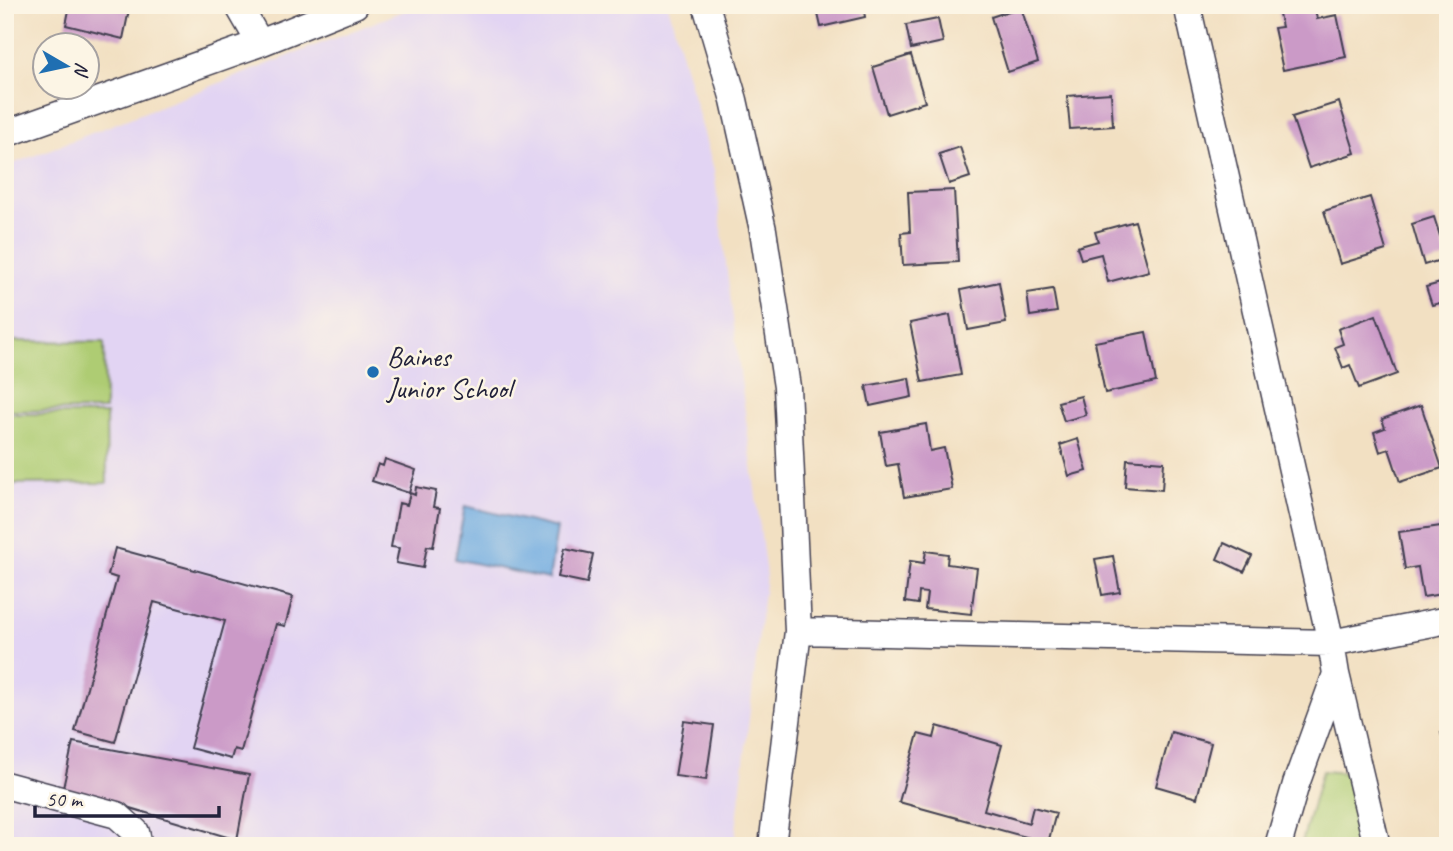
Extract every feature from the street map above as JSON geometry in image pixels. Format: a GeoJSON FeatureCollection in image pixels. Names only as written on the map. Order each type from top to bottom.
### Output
{"type":"FeatureCollection","features":[{"type":"Feature","properties":{"kind":"street"},"geometry":{"type":"LineString","coordinates":[[238,5],[260,43]]}},
{"type":"Feature","properties":{"kind":"street"},"geometry":{"type":"LineString","coordinates":[[5,134],[260,43],[355,5]]}},
{"type":"Feature","properties":{"kind":"street"},"geometry":{"type":"LineString","coordinates":[[706,5],[734,100],[763,230],[787,387],[799,631],[772,846]]}},
{"type":"Feature","properties":{"kind":"street"},"geometry":{"type":"LineString","coordinates":[[1187,5],[1377,846]]}},
{"type":"Feature","properties":{"kind":"street"},"geometry":{"type":"LineString","coordinates":[[799,631],[1331,643],[1448,620]]}},
{"type":"Feature","properties":{"kind":"street"},"geometry":{"type":"LineString","coordinates":[[1278,846],[1296,784],[1336,674]]}},
{"type":"Feature","properties":{"kind":"street"},"geometry":{"type":"LineString","coordinates":[[5,785],[117,815],[136,832],[139,846]]}},
{"type":"Feature","properties":{"kind":"shaded area","name":"Baines Junior School"},"geometry":{"type":"Polygon","coordinates":[[[419,5],[668,5],[714,170],[766,575],[734,846],[5,846],[5,167],[419,5]]]}},
{"type":"Feature","properties":{"kind":"green space"},"geometry":{"type":"Polygon","coordinates":[[[5,341],[104,342],[105,410],[5,411],[5,341]]]}},
{"type":"Feature","properties":{"kind":"green space"},"geometry":{"type":"Polygon","coordinates":[[[5,414],[106,414],[107,483],[5,484],[5,414]]]}},
{"type":"Feature","properties":{"kind":"green space"},"geometry":{"type":"Polygon","coordinates":[[[1322,771],[1347,773],[1364,846],[1301,846],[1322,771]]]}},
{"type":"Feature","properties":{"kind":"water"},"geometry":{"type":"Polygon","coordinates":[[[465,506],[557,528],[549,579],[455,559],[465,506]]]}},
{"type":"Feature","properties":{"kind":"building"},"geometry":{"type":"Polygon","coordinates":[[[70,5],[130,5],[123,39],[66,25],[70,5]]]}},
{"type":"Feature","properties":{"kind":"building"},"geometry":{"type":"Polygon","coordinates":[[[816,5],[863,5],[865,17],[821,27],[816,5]]]}},
{"type":"Feature","properties":{"kind":"building"},"geometry":{"type":"Polygon","coordinates":[[[1277,5],[1314,5],[1317,19],[1337,15],[1346,57],[1283,70],[1274,28],[1282,27],[1277,5]]]}},
{"type":"Feature","properties":{"kind":"building"},"geometry":{"type":"Polygon","coordinates":[[[1021,7],[1038,62],[1008,72],[991,17],[1021,7]]]}},
{"type":"Feature","properties":{"kind":"building"},"geometry":{"type":"Polygon","coordinates":[[[938,19],[943,42],[911,49],[906,25],[938,19]]]}},
{"type":"Feature","properties":{"kind":"building"},"geometry":{"type":"Polygon","coordinates":[[[911,55],[925,102],[887,114],[873,67],[911,55]]]}},
{"type":"Feature","properties":{"kind":"building"},"geometry":{"type":"Polygon","coordinates":[[[1111,93],[1113,126],[1070,129],[1067,96],[1111,93]]]}},
{"type":"Feature","properties":{"kind":"building"},"geometry":{"type":"Polygon","coordinates":[[[1339,102],[1355,153],[1309,168],[1292,117],[1339,102]]]}},
{"type":"Feature","properties":{"kind":"building"},"geometry":{"type":"Polygon","coordinates":[[[960,147],[970,177],[949,184],[939,154],[960,147]]]}},
{"type":"Feature","properties":{"kind":"building"},"geometry":{"type":"Polygon","coordinates":[[[954,190],[958,262],[903,265],[901,233],[910,232],[908,192],[954,190]]]}},
{"type":"Feature","properties":{"kind":"building"},"geometry":{"type":"Polygon","coordinates":[[[1370,197],[1386,250],[1340,264],[1324,211],[1370,197]]]}},
{"type":"Feature","properties":{"kind":"building"},"geometry":{"type":"Polygon","coordinates":[[[1434,217],[1447,258],[1424,265],[1412,224],[1434,217]]]}},
{"type":"Feature","properties":{"kind":"building"},"geometry":{"type":"Polygon","coordinates":[[[1135,221],[1149,271],[1108,282],[1101,254],[1081,259],[1077,247],[1098,241],[1095,232],[1135,221]]]}},
{"type":"Feature","properties":{"kind":"building"},"geometry":{"type":"Polygon","coordinates":[[[999,282],[1006,323],[968,330],[961,290],[999,282]]]}},
{"type":"Feature","properties":{"kind":"building"},"geometry":{"type":"Polygon","coordinates":[[[1444,282],[1448,301],[1432,305],[1426,287],[1444,282]]]}},
{"type":"Feature","properties":{"kind":"building"},"geometry":{"type":"Polygon","coordinates":[[[1053,289],[1057,312],[1030,316],[1027,293],[1053,289]]]}},
{"type":"Feature","properties":{"kind":"building"},"geometry":{"type":"Polygon","coordinates":[[[950,315],[961,375],[922,382],[910,323],[950,315]]]}},
{"type":"Feature","properties":{"kind":"building"},"geometry":{"type":"Polygon","coordinates":[[[1376,315],[1397,374],[1359,388],[1350,365],[1343,368],[1335,347],[1343,344],[1338,329],[1376,315]]]}},
{"type":"Feature","properties":{"kind":"building"},"geometry":{"type":"Polygon","coordinates":[[[1146,332],[1156,382],[1105,393],[1095,342],[1146,332]]]}},
{"type":"Feature","properties":{"kind":"building"},"geometry":{"type":"Polygon","coordinates":[[[909,378],[912,397],[870,406],[866,386],[909,378]]]}},
{"type":"Feature","properties":{"kind":"building"},"geometry":{"type":"Polygon","coordinates":[[[1081,396],[1086,415],[1064,421],[1058,402],[1081,396]]]}},
{"type":"Feature","properties":{"kind":"building"},"geometry":{"type":"Polygon","coordinates":[[[1421,405],[1442,468],[1400,482],[1389,449],[1380,452],[1374,432],[1385,428],[1382,419],[1421,405]]]}},
{"type":"Feature","properties":{"kind":"building"},"geometry":{"type":"Polygon","coordinates":[[[926,424],[930,451],[944,448],[952,489],[904,497],[898,464],[886,466],[880,432],[926,424]]]}},
{"type":"Feature","properties":{"kind":"building"},"geometry":{"type":"Polygon","coordinates":[[[1078,439],[1087,471],[1069,476],[1060,445],[1078,439]]]}},
{"type":"Feature","properties":{"kind":"building"},"geometry":{"type":"Polygon","coordinates":[[[385,459],[416,470],[409,493],[372,481],[378,464],[383,466],[385,459]]]}},
{"type":"Feature","properties":{"kind":"building"},"geometry":{"type":"Polygon","coordinates":[[[1127,459],[1164,462],[1162,490],[1125,487],[1127,459]]]}},
{"type":"Feature","properties":{"kind":"building"},"geometry":{"type":"Polygon","coordinates":[[[416,487],[436,491],[433,507],[440,508],[433,547],[427,546],[423,568],[396,563],[399,548],[391,547],[399,503],[407,505],[410,493],[415,495],[416,487]]]}},
{"type":"Feature","properties":{"kind":"building"},"geometry":{"type":"Polygon","coordinates":[[[1448,525],[1448,593],[1423,597],[1418,567],[1405,569],[1399,532],[1448,525]]]}},
{"type":"Feature","properties":{"kind":"building"},"geometry":{"type":"Polygon","coordinates":[[[1224,543],[1252,556],[1244,572],[1217,559],[1224,543]]]}},
{"type":"Feature","properties":{"kind":"building"},"geometry":{"type":"Polygon","coordinates":[[[115,548],[293,597],[285,626],[276,624],[241,751],[234,749],[231,759],[190,748],[225,621],[154,602],[115,742],[75,731],[117,578],[108,575],[115,548]]]}},
{"type":"Feature","properties":{"kind":"building"},"geometry":{"type":"Polygon","coordinates":[[[565,548],[593,554],[587,583],[558,577],[565,548]]]}},
{"type":"Feature","properties":{"kind":"building"},"geometry":{"type":"Polygon","coordinates":[[[926,551],[948,554],[947,564],[977,568],[971,614],[925,609],[927,593],[919,592],[918,604],[905,602],[910,561],[924,563],[926,551]]]}},
{"type":"Feature","properties":{"kind":"building"},"geometry":{"type":"Polygon","coordinates":[[[1113,556],[1120,592],[1102,595],[1095,559],[1113,556]]]}},
{"type":"Feature","properties":{"kind":"building"},"geometry":{"type":"Polygon","coordinates":[[[684,721],[714,725],[706,780],[675,776],[684,721]]]}},
{"type":"Feature","properties":{"kind":"building"},"geometry":{"type":"Polygon","coordinates":[[[937,726],[1002,745],[984,810],[1029,823],[1033,807],[1056,813],[1048,843],[899,802],[918,734],[934,738],[937,726]]]}},
{"type":"Feature","properties":{"kind":"building"},"geometry":{"type":"Polygon","coordinates":[[[1171,732],[1211,743],[1197,798],[1156,786],[1171,732]]]}},
{"type":"Feature","properties":{"kind":"building"},"geometry":{"type":"Polygon","coordinates":[[[1448,732],[1448,753],[1447,753],[1441,733],[1448,732]]]}},
{"type":"Feature","properties":{"kind":"building"},"geometry":{"type":"Polygon","coordinates":[[[73,742],[249,775],[237,840],[63,788],[73,742]]]}},
{"type":"Feature","properties":{"kind":"place","name":"Baines Junior School"},"geometry":{"type":"Point","coordinates":[373,372]}}]}
